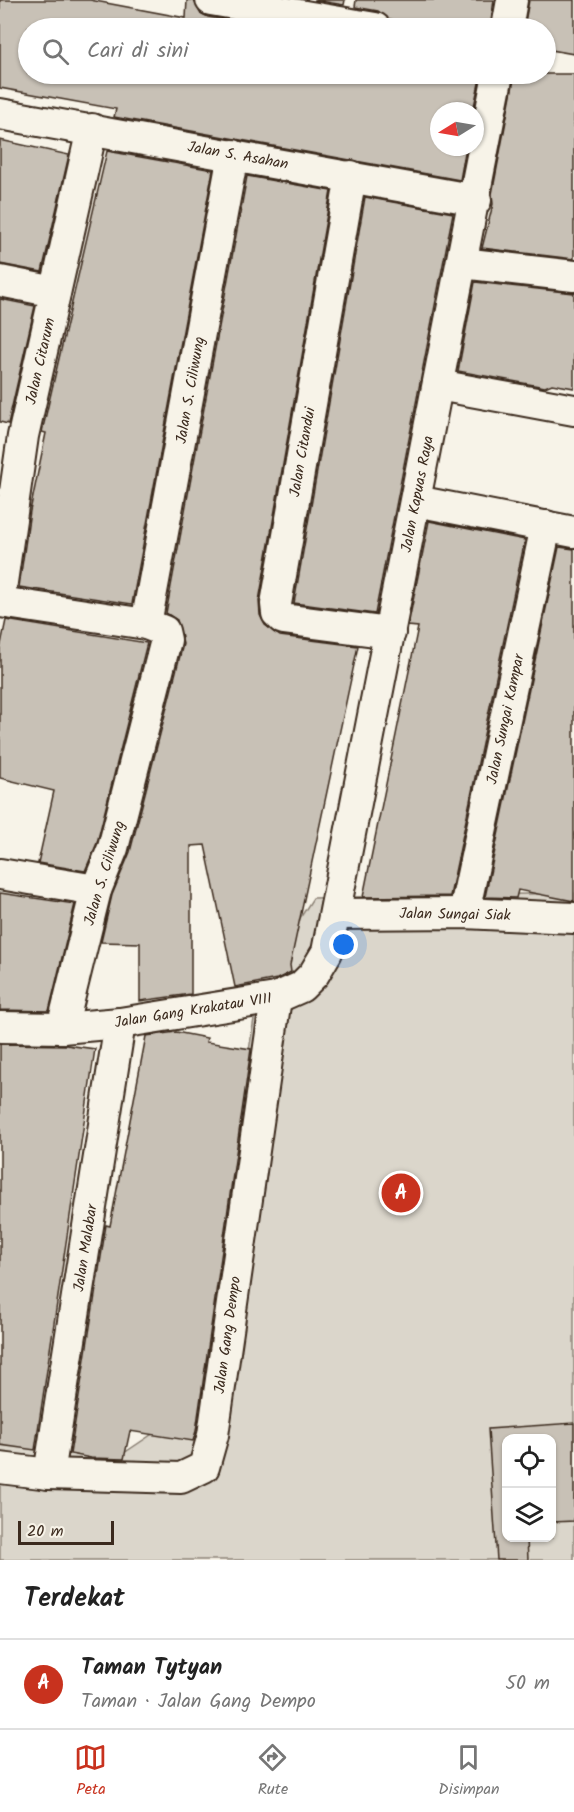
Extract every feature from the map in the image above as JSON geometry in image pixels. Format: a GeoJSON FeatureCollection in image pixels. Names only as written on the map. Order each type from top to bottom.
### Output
{"type":"FeatureCollection","features":[{"type":"Feature","properties":{"kind":"street"},"geometry":{"type":"LineString","coordinates":[[211,0],[316,18]]}},
{"type":"Feature","properties":{"kind":"street"},"geometry":{"type":"LineString","coordinates":[[509,18],[512,0]]}},
{"type":"Feature","properties":{"kind":"street","name":"Jalan Kapuas Raya"},"geometry":{"type":"LineString","coordinates":[[336,914],[476,200],[496,84]]}},
{"type":"Feature","properties":{"kind":"street","name":"Jalan S. Asahan"},"geometry":{"type":"LineString","coordinates":[[0,114],[233,154],[476,200]]}},
{"type":"Feature","properties":{"kind":"street","name":"Jalan Citarum"},"geometry":{"type":"LineString","coordinates":[[2,578],[12,433],[55,292],[92,129]]}},
{"type":"Feature","properties":{"kind":"street","name":"Jalan S. Ciliwung"},"geometry":{"type":"LineString","coordinates":[[62,1028],[96,890],[113,848],[166,640],[164,630],[146,624],[233,154]]}},
{"type":"Feature","properties":{"kind":"street","name":"Jalan Citandui"},"geometry":{"type":"LineString","coordinates":[[351,176],[276,604],[277,613],[283,619],[390,633]]}},
{"type":"Feature","properties":{"kind":"street"},"geometry":{"type":"LineString","coordinates":[[462,263],[574,276]]}},
{"type":"Feature","properties":{"kind":"street"},"geometry":{"type":"LineString","coordinates":[[0,280],[55,292]]}},
{"type":"Feature","properties":{"kind":"street"},"geometry":{"type":"LineString","coordinates":[[438,385],[574,410]]}},
{"type":"Feature","properties":{"kind":"street"},"geometry":{"type":"LineString","coordinates":[[416,501],[560,529]]}},
{"type":"Feature","properties":{"kind":"street","name":"Jalan Sungai Kampar"},"geometry":{"type":"LineString","coordinates":[[464,913],[560,529]]}},
{"type":"Feature","properties":{"kind":"street"},"geometry":{"type":"LineString","coordinates":[[0,602],[146,624]]}},
{"type":"Feature","properties":{"kind":"street"},"geometry":{"type":"LineString","coordinates":[[0,874],[96,890]]}},
{"type":"Feature","properties":{"kind":"street","name":"Jalan Sungai Siak"},"geometry":{"type":"LineString","coordinates":[[336,914],[464,913],[574,918]]}},
{"type":"Feature","properties":{"kind":"street","name":"Jalan Gang Krakatau VIII"},"geometry":{"type":"LineString","coordinates":[[0,1027],[62,1028],[120,1023],[276,998],[301,987],[314,974],[327,952],[336,914]]}},
{"type":"Feature","properties":{"kind":"street","name":"Jalan Gang Dempo"},"geometry":{"type":"LineString","coordinates":[[0,1468],[49,1474],[181,1478],[204,1467],[213,1435],[276,998]]}},
{"type":"Feature","properties":{"kind":"street","name":"Jalan Malabar"},"geometry":{"type":"LineString","coordinates":[[49,1474],[120,1023]]}},
{"type":"Feature","properties":{"kind":"shaded area"},"geometry":{"type":"Polygon","coordinates":[[[574,893],[574,1560],[0,1560],[0,1442],[115,1459],[194,1406],[260,980],[313,898],[574,893]]]}},
{"type":"Feature","properties":{"kind":"building"},"geometry":{"type":"Polygon","coordinates":[[[0,0],[90,0],[186,18],[18,18],[18,84],[479,84],[475,102],[430,102],[430,156],[464,156],[460,180],[114,117],[116,109],[0,88],[0,0]]]}},
{"type":"Feature","properties":{"kind":"building"},"geometry":{"type":"Polygon","coordinates":[[[187,0],[194,0],[200,13],[214,18],[186,18],[187,0]]]}},
{"type":"Feature","properties":{"kind":"building"},"geometry":{"type":"Polygon","coordinates":[[[314,0],[345,0],[344,5],[314,0]]]}},
{"type":"Feature","properties":{"kind":"building"},"geometry":{"type":"Polygon","coordinates":[[[356,0],[494,0],[491,18],[388,18],[378,11],[355,7],[356,0]]]}},
{"type":"Feature","properties":{"kind":"building"},"geometry":{"type":"Polygon","coordinates":[[[529,0],[574,0],[574,54],[556,51],[556,18],[526,18],[529,0]]]}},
{"type":"Feature","properties":{"kind":"building"},"geometry":{"type":"Polygon","coordinates":[[[556,74],[574,74],[574,259],[482,248],[493,204],[492,194],[513,84],[556,84],[556,74]]]}},
{"type":"Feature","properties":{"kind":"building"},"geometry":{"type":"Polygon","coordinates":[[[0,140],[69,155],[42,272],[0,264],[0,140]]]}},
{"type":"Feature","properties":{"kind":"building"},"geometry":{"type":"Polygon","coordinates":[[[107,151],[213,170],[132,604],[19,587],[30,511],[46,433],[42,432],[107,151]]]}},
{"type":"Feature","properties":{"kind":"building"},"geometry":{"type":"Polygon","coordinates":[[[247,176],[331,191],[259,601],[260,615],[265,625],[280,636],[358,646],[290,965],[291,972],[277,979],[235,987],[205,845],[191,846],[191,994],[140,1001],[140,943],[101,942],[112,895],[130,852],[183,644],[177,620],[166,613],[247,176]]]}},
{"type":"Feature","properties":{"kind":"building"},"geometry":{"type":"Polygon","coordinates":[[[365,197],[453,213],[375,614],[294,603],[365,197]]]}},
{"type":"Feature","properties":{"kind":"building"},"geometry":{"type":"Polygon","coordinates":[[[475,282],[574,293],[574,388],[552,384],[545,387],[458,371],[475,282]]]}},
{"type":"Feature","properties":{"kind":"building"},"geometry":{"type":"Polygon","coordinates":[[[0,299],[35,306],[8,424],[0,422],[0,299]]]}},
{"type":"Feature","properties":{"kind":"building"},"geometry":{"type":"Polygon","coordinates":[[[429,521],[525,540],[450,896],[363,897],[418,627],[408,626],[429,521]]]}},
{"type":"Feature","properties":{"kind":"building"},"geometry":{"type":"Polygon","coordinates":[[[559,547],[574,549],[574,901],[518,890],[516,898],[485,897],[559,547]]]}},
{"type":"Feature","properties":{"kind":"building"},"geometry":{"type":"Polygon","coordinates":[[[6,620],[147,643],[97,843],[85,871],[38,863],[54,791],[0,778],[0,649],[6,620]]]}},
{"type":"Feature","properties":{"kind":"building"},"geometry":{"type":"Polygon","coordinates":[[[0,893],[75,904],[49,1011],[0,1010],[0,893]]]}},
{"type":"Feature","properties":{"kind":"building"},"geometry":{"type":"Polygon","coordinates":[[[176,1032],[207,1038],[206,1042],[251,1049],[196,1431],[193,1441],[130,1431],[124,1459],[91,1458],[70,1454],[106,1225],[110,1226],[146,1036],[176,1032]]]}},
{"type":"Feature","properties":{"kind":"building"},"geometry":{"type":"Polygon","coordinates":[[[0,1044],[66,1045],[95,1049],[35,1450],[0,1445],[0,1044]]]}},
{"type":"Feature","properties":{"kind":"building"},"geometry":{"type":"Polygon","coordinates":[[[574,1423],[574,1521],[556,1522],[556,1434],[502,1434],[502,1542],[527,1542],[528,1560],[497,1560],[488,1429],[574,1423]]]}},
{"type":"Feature","properties":{"kind":"place","name":"Taman Tytyan"},"geometry":{"type":"Point","coordinates":[401,1193]}}]}
